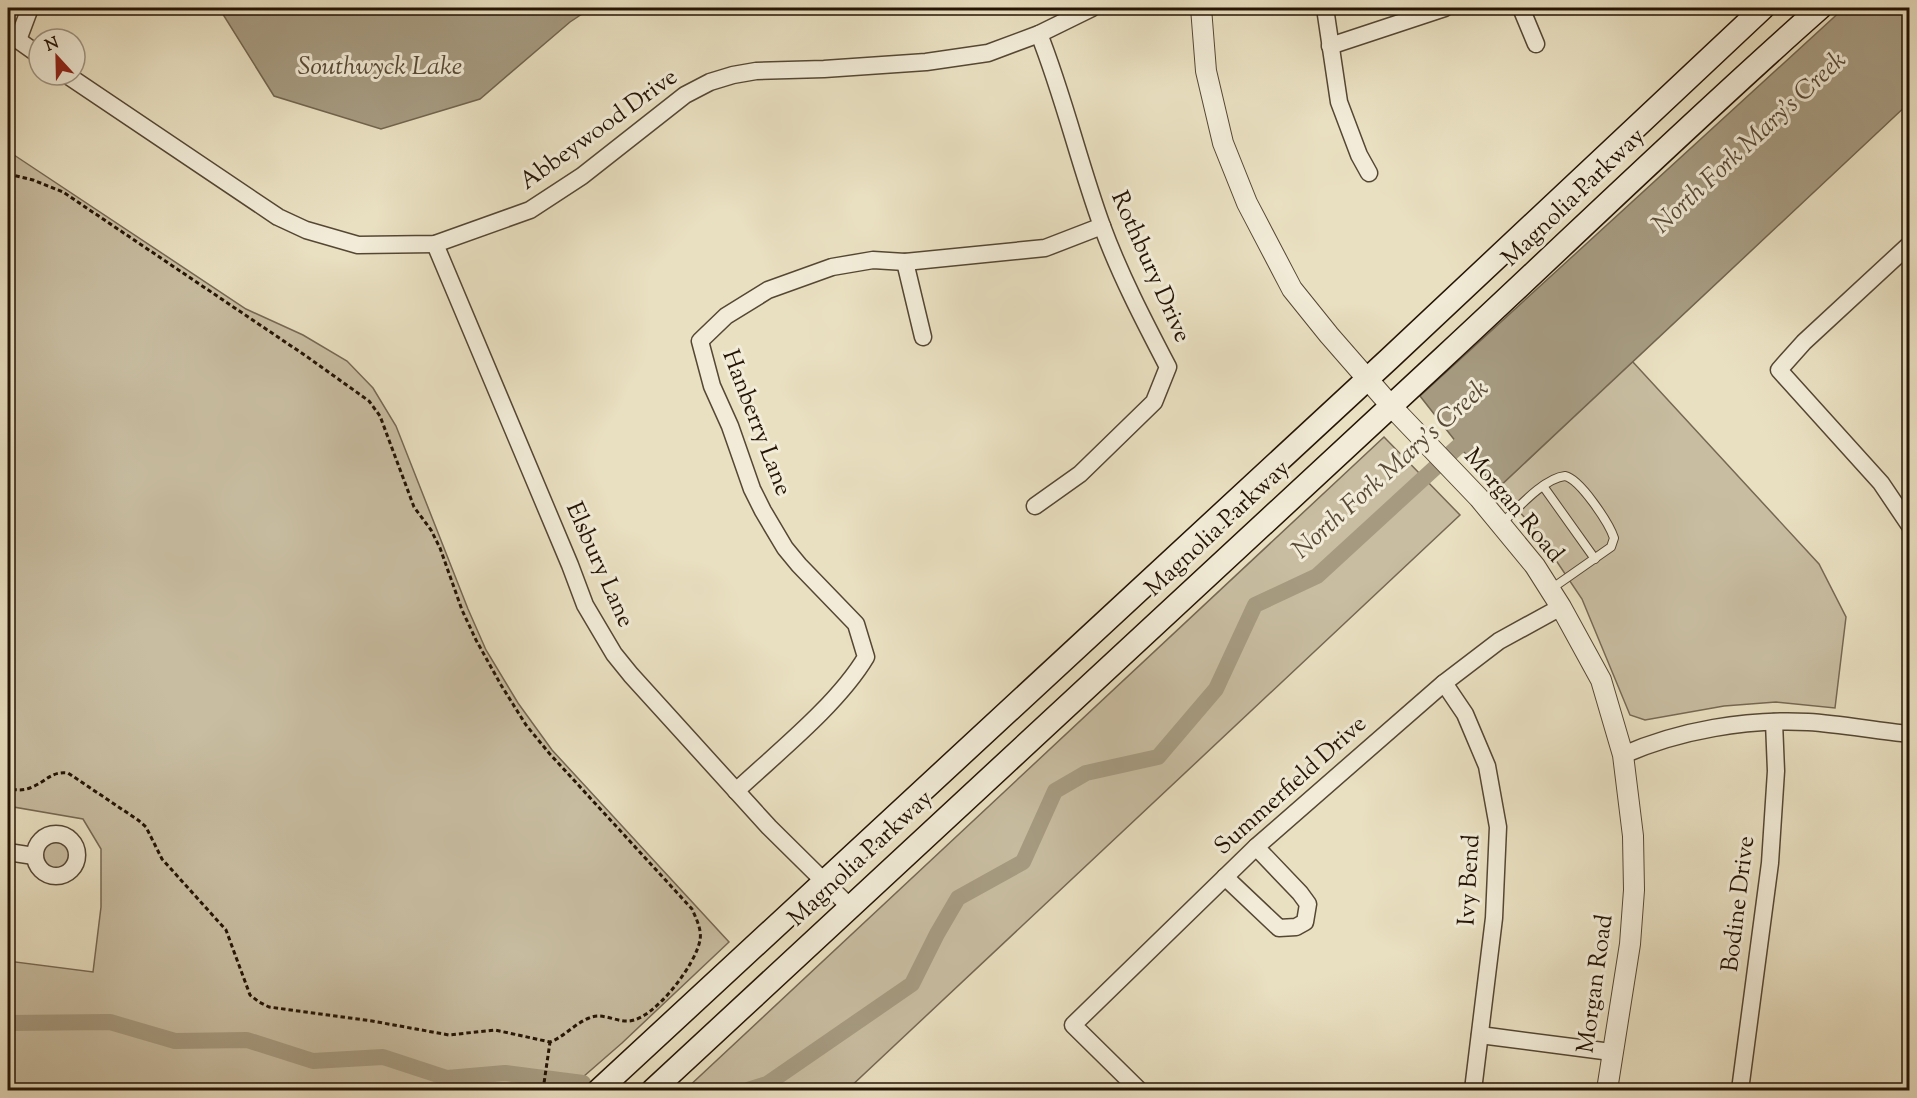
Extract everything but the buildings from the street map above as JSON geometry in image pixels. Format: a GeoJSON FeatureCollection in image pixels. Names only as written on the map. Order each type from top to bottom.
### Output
{"type":"FeatureCollection","features":[{"type":"Feature","properties":{"kind":"main road","name":"Magnolia Parkway"},"geometry":{"type":"LineString","coordinates":[[599,1090],[1367,379],[1763,8]]}},
{"type":"Feature","properties":{"kind":"main road","name":"Magnolia Parkway"},"geometry":{"type":"LineString","coordinates":[[653,1090],[1524,283],[1677,138],[1820,8]]}},
{"type":"Feature","properties":{"kind":"main road"},"geometry":{"type":"LineString","coordinates":[[1654,110],[1677,138]]}},
{"type":"Feature","properties":{"kind":"main road"},"geometry":{"type":"LineString","coordinates":[[1175,556],[1201,582]]}},
{"type":"Feature","properties":{"kind":"main road"},"geometry":{"type":"LineString","coordinates":[[996,722],[1022,747]]}},
{"type":"Feature","properties":{"kind":"street"},"geometry":{"type":"LineString","coordinates":[[27,47],[13,37],[30,8]]}},
{"type":"Feature","properties":{"kind":"street","name":"Abbeywood Drive"},"geometry":{"type":"LineString","coordinates":[[85,87],[278,217],[306,230],[358,245],[435,244],[530,210],[582,177],[685,94],[710,82],[756,71],[926,62],[988,53],[1039,34],[1092,8]]}},
{"type":"Feature","properties":{"kind":"street","name":"Morgan Road"},"geometry":{"type":"LineString","coordinates":[[1201,8],[1206,71],[1224,143],[1247,203],[1292,289],[1390,406],[1464,483],[1535,566],[1601,680],[1623,755],[1633,836],[1634,890],[1630,944],[1606,1090]]}},
{"type":"Feature","properties":{"kind":"street"},"geometry":{"type":"LineString","coordinates":[[1325,8],[1339,102],[1359,155],[1369,173]]}},
{"type":"Feature","properties":{"kind":"street"},"geometry":{"type":"LineString","coordinates":[[1330,46],[1445,8]]}},
{"type":"Feature","properties":{"kind":"street"},"geometry":{"type":"LineString","coordinates":[[1521,8],[1536,44]]}},
{"type":"Feature","properties":{"kind":"street","name":"Rothbury Drive"},"geometry":{"type":"LineString","coordinates":[[1035,506],[1080,474],[1154,402],[1168,367],[1130,295],[1102,226],[1055,76],[1039,34]]}},
{"type":"Feature","properties":{"kind":"street","name":"Hanberry Lane"},"geometry":{"type":"LineString","coordinates":[[736,791],[805,728],[855,675],[866,657],[856,624],[785,548],[763,511],[752,489],[730,426],[712,386],[700,341],[726,316],[768,290],[832,267],[873,260],[905,262],[1045,248],[1102,226]]}},
{"type":"Feature","properties":{"kind":"street","name":"Elsbury Lane"},"geometry":{"type":"LineString","coordinates":[[435,244],[585,605],[614,654],[667,717],[736,791],[849,906]]}},
{"type":"Feature","properties":{"kind":"street"},"geometry":{"type":"LineString","coordinates":[[1910,244],[1804,342],[1779,370],[1905,507],[1910,526]]}},
{"type":"Feature","properties":{"kind":"street"},"geometry":{"type":"LineString","coordinates":[[905,262],[923,337]]}},
{"type":"Feature","properties":{"kind":"street","name":"Summerfield Drive"},"geometry":{"type":"LineString","coordinates":[[1134,1089],[1073,1025],[1256,847],[1444,683],[1499,641],[1560,606]]}},
{"type":"Feature","properties":{"kind":"street","name":"Ivy Bend"},"geometry":{"type":"LineString","coordinates":[[1444,683],[1465,714],[1487,766],[1498,827],[1494,918],[1473,1090]]}},
{"type":"Feature","properties":{"kind":"street"},"geometry":{"type":"LineString","coordinates":[[1623,755],[1642,746],[1719,727],[1774,722],[1809,722],[1910,734]]}},
{"type":"Feature","properties":{"kind":"street","name":"Bodine Drive"},"geometry":{"type":"LineString","coordinates":[[1740,1090],[1770,863],[1776,771],[1774,722]]}},
{"type":"Feature","properties":{"kind":"street"},"geometry":{"type":"LineString","coordinates":[[1225,877],[1280,928],[1296,927],[1305,922],[1308,904],[1256,847]]}},
{"type":"Feature","properties":{"kind":"street"},"geometry":{"type":"LineString","coordinates":[[8,852],[34,856]]}},
{"type":"Feature","properties":{"kind":"street"},"geometry":{"type":"LineString","coordinates":[[1480,1035],[1611,1052]]}},
{"type":"Feature","properties":{"kind":"lane"},"geometry":{"type":"LineString","coordinates":[[1501,524],[1543,486],[1558,477],[1570,477],[1605,520],[1614,538],[1611,547],[1550,589]]}},
{"type":"Feature","properties":{"kind":"lane"},"geometry":{"type":"LineString","coordinates":[[1543,486],[1595,559]]}},
{"type":"Feature","properties":{"kind":"path"},"geometry":{"type":"LineString","coordinates":[[8,174],[33,180],[63,192],[369,401],[380,416],[414,507],[431,530],[440,548],[462,610],[476,640],[516,709],[549,753],[692,909],[700,939],[690,963],[671,991],[642,1017],[629,1021],[605,1016],[591,1017],[550,1042],[495,1030],[449,1035],[372,1021],[269,1007],[250,995],[226,930],[162,859],[146,827],[138,820],[68,773],[58,772],[32,787],[20,790],[8,789]]}},
{"type":"Feature","properties":{"kind":"path"},"geometry":{"type":"LineString","coordinates":[[543,1090],[550,1042]]}},
{"type":"Feature","properties":{"kind":"shaded area"},"geometry":{"type":"Polygon","coordinates":[[[8,151],[246,309],[303,335],[347,361],[373,388],[396,426],[486,650],[518,703],[552,750],[729,942],[622,1043],[568,1090],[8,1090],[8,961],[93,972],[101,907],[101,849],[83,819],[8,806],[8,151]]]}},
{"type":"Feature","properties":{"kind":"shaded area"},"geometry":{"type":"Polygon","coordinates":[[[1632,361],[1819,564],[1846,617],[1835,708],[1776,702],[1724,706],[1645,720],[1630,715],[1582,599],[1535,529],[1498,488],[1632,361]]]}},
{"type":"Feature","properties":{"kind":"shaded area"},"geometry":{"type":"Polygon","coordinates":[[[1384,437],[1460,515],[847,1090],[685,1090],[1384,437]]]}},
{"type":"Feature","properties":{"kind":"shaded area"},"geometry":{"type":"Polygon","coordinates":[[[54,839],[67,845],[73,858],[67,871],[54,877],[41,871],[35,858],[41,845],[54,839]]]}},
{"type":"Feature","properties":{"kind":"water","name":"Southwyck Lake"},"geometry":{"type":"Polygon","coordinates":[[[219,8],[591,8],[570,22],[480,99],[381,129],[274,96],[219,8]]]}},
{"type":"Feature","properties":{"kind":"water"},"geometry":{"type":"Polygon","coordinates":[[[1844,8],[1909,8],[1909,103],[1498,488],[1471,461],[1420,396],[1844,8]]]}},
{"type":"Feature","properties":{"kind":"waterway","name":"North Fork Mary's Creek"},"geometry":{"type":"LineString","coordinates":[[748,1090],[767,1084],[912,984],[958,898],[1023,862],[1055,791],[1086,773],[1158,757],[1216,689],[1255,605],[1317,576],[1474,432]]}},
{"type":"Feature","properties":{"kind":"waterway","name":"North Fork Mary's Creek"},"geometry":{"type":"LineString","coordinates":[[8,1023],[110,1022],[175,1041],[247,1040],[313,1061],[383,1057],[447,1078],[505,1073],[583,1083]]}}]}
